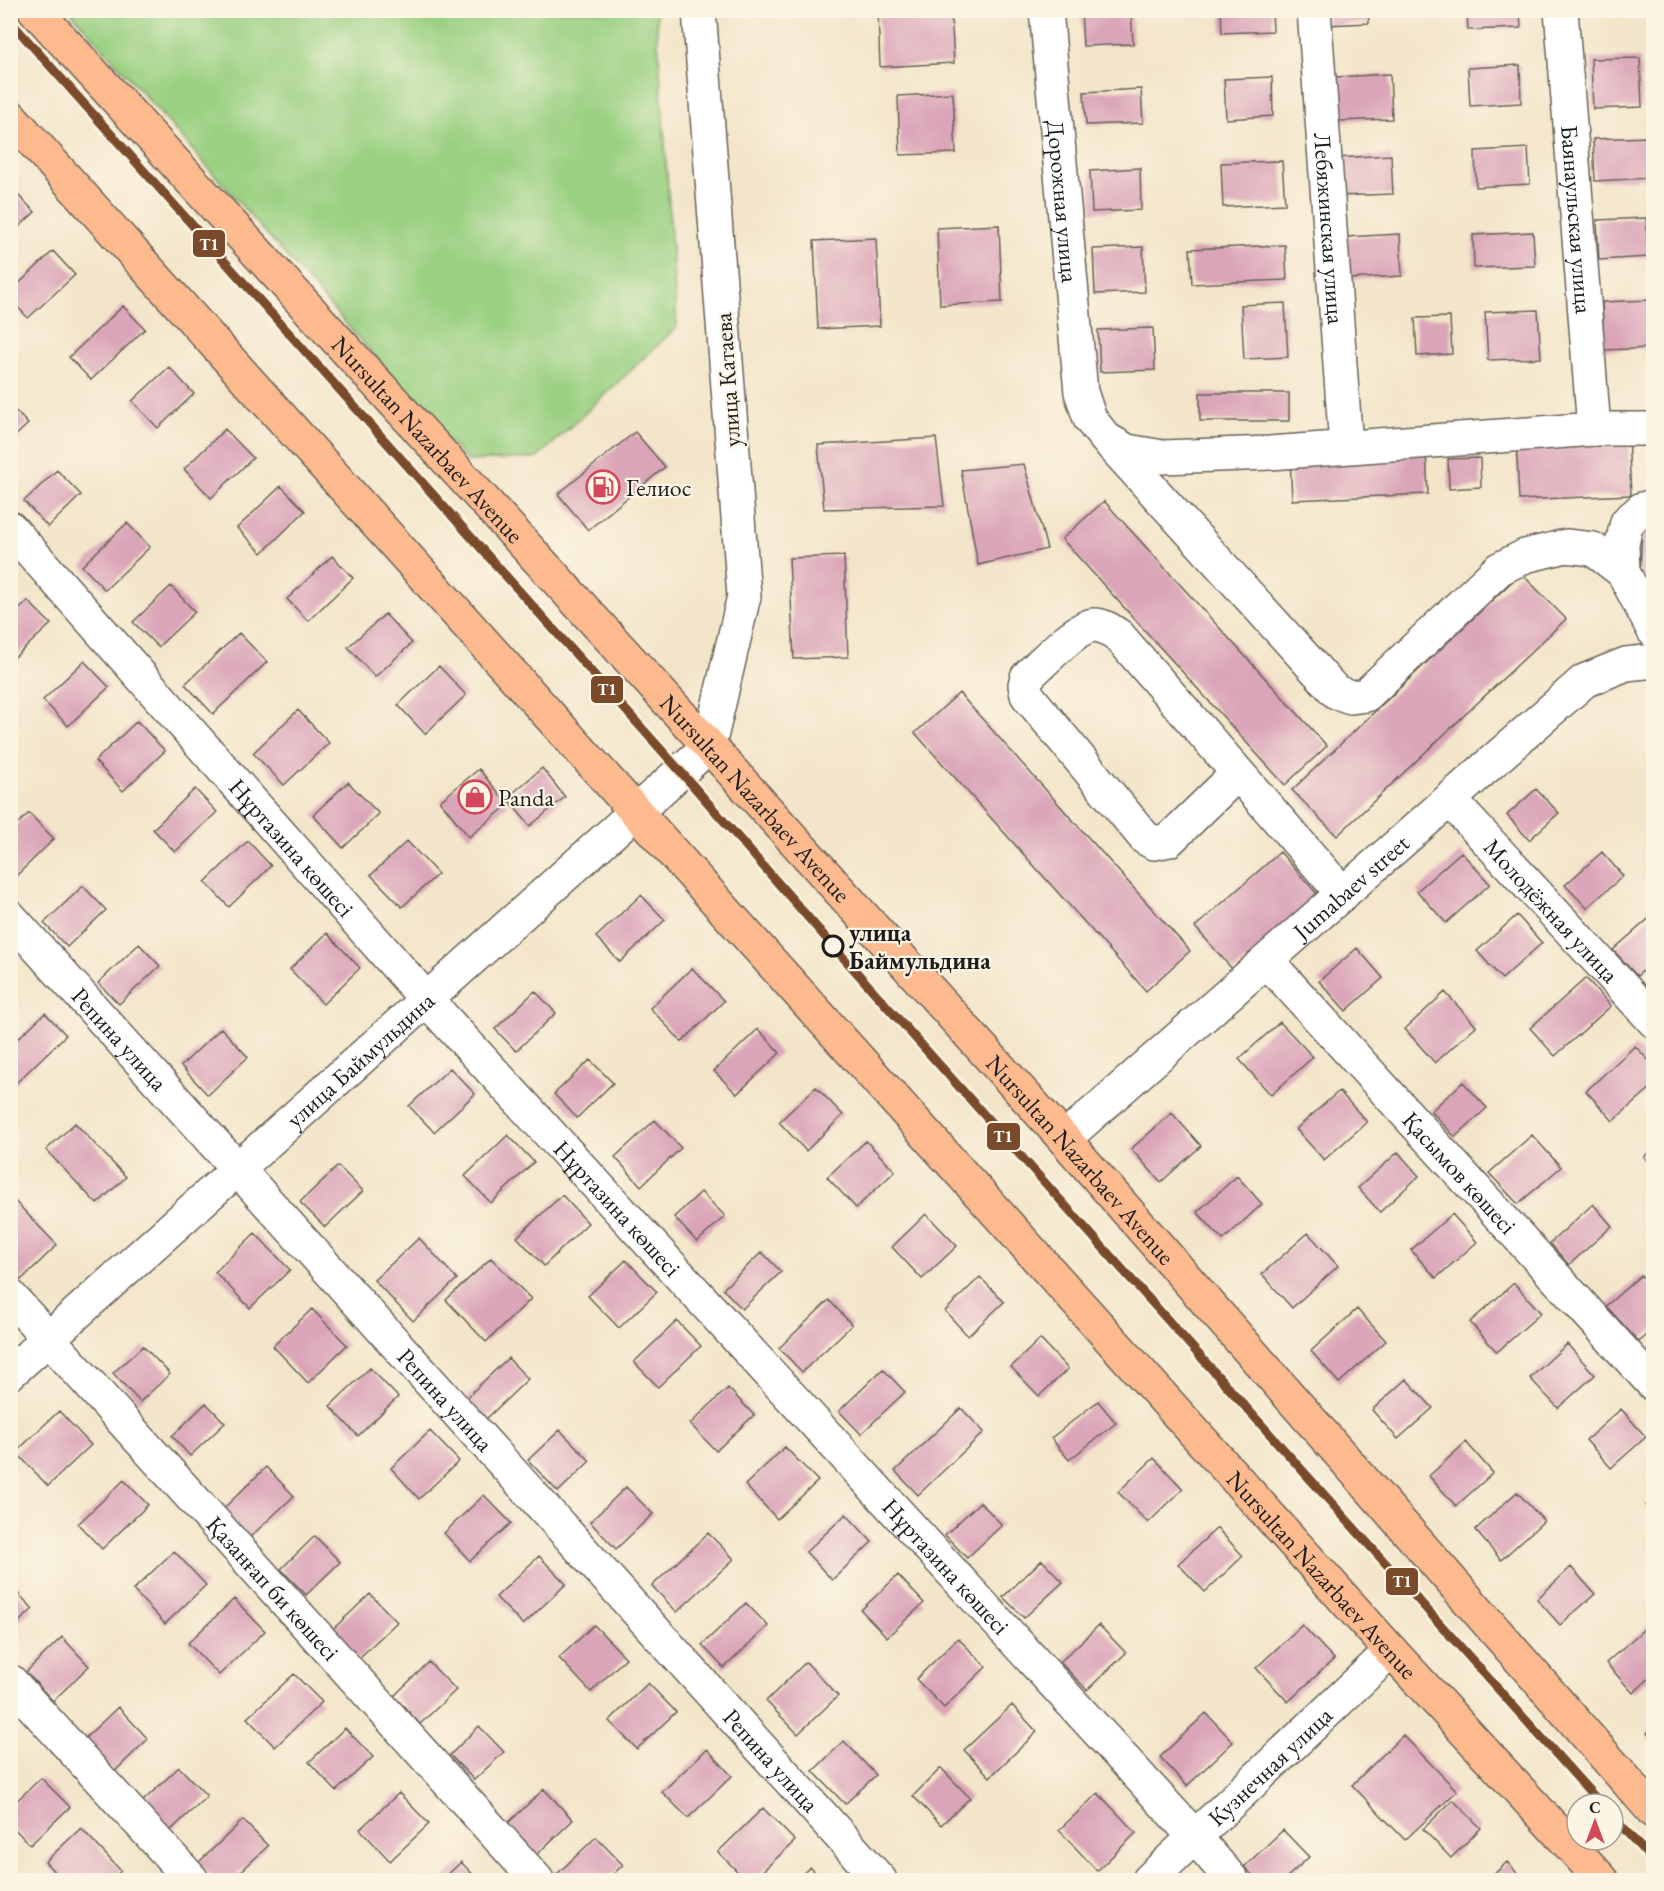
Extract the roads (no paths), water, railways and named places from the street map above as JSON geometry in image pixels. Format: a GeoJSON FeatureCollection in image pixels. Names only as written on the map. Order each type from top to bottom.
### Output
{"type":"FeatureCollection","features":[{"type":"Feature","properties":{"kind":"main road","name":"Nursultan Nazarbaev Avenue"},"geometry":{"type":"LineString","coordinates":[[34,10],[709,746],[1064,1139],[1653,1812]]}},
{"type":"Feature","properties":{"kind":"main road","name":"Nursultan Nazarbaev Avenue"},"geometry":{"type":"LineString","coordinates":[[10,116],[1391,1651],[1602,1881]]}},
{"type":"Feature","properties":{"kind":"street","name":"улица Катаева"},"geometry":{"type":"LineString","coordinates":[[699,10],[744,596],[709,746]]}},
{"type":"Feature","properties":{"kind":"street","name":"Дорожная улица"},"geometry":{"type":"LineString","coordinates":[[1046,10],[1081,392],[1090,419],[1336,692],[1351,698],[1366,695],[1499,569],[1525,556],[1566,546],[1593,549],[1623,572]]}},
{"type":"Feature","properties":{"kind":"street","name":"Лебяжинская улица"},"geometry":{"type":"LineString","coordinates":[[1314,10],[1346,446]]}},
{"type":"Feature","properties":{"kind":"street","name":"Баянаульская улица"},"geometry":{"type":"LineString","coordinates":[[1561,10],[1594,429]]}},
{"type":"Feature","properties":{"kind":"street"},"geometry":{"type":"LineString","coordinates":[[1106,439],[1127,451],[1163,457],[1270,453],[1594,429],[1653,429]]}},
{"type":"Feature","properties":{"kind":"street"},"geometry":{"type":"LineString","coordinates":[[1653,506],[1642,509],[1628,522],[1622,544],[1623,572],[1653,631]]}},
{"type":"Feature","properties":{"kind":"street","name":"Нұртазина көшесі"},"geometry":{"type":"LineString","coordinates":[[10,528],[426,999],[1195,1837],[1232,1881]]}},
{"type":"Feature","properties":{"kind":"street"},"geometry":{"type":"LineString","coordinates":[[1238,773],[1169,840],[1154,843],[1145,838],[1027,695],[1025,685],[1027,677],[1082,628],[1095,625],[1106,627],[1119,636],[1238,773],[1343,894]]}},
{"type":"Feature","properties":{"kind":"street","name":"Jumabaev street"},"geometry":{"type":"LineString","coordinates":[[1064,1139],[1584,681],[1626,664],[1653,661]]}},
{"type":"Feature","properties":{"kind":"street","name":"улица Баймульдина"},"geometry":{"type":"LineString","coordinates":[[10,1373],[709,746]]}},
{"type":"Feature","properties":{"kind":"street","name":"Молодёжная улица"},"geometry":{"type":"LineString","coordinates":[[1450,800],[1653,1021]]}},
{"type":"Feature","properties":{"kind":"street","name":"Репина улица"},"geometry":{"type":"LineString","coordinates":[[10,917],[880,1881]]}},
{"type":"Feature","properties":{"kind":"street","name":"Қасымов көшесі"},"geometry":{"type":"LineString","coordinates":[[1267,961],[1653,1385]]}},
{"type":"Feature","properties":{"kind":"street","name":"Қазанғап би көшесі"},"geometry":{"type":"LineString","coordinates":[[10,1296],[537,1881]]}},
{"type":"Feature","properties":{"kind":"street","name":"Кузнечная улица"},"geometry":{"type":"LineString","coordinates":[[1149,1881],[1391,1651]]}},
{"type":"Feature","properties":{"kind":"street"},"geometry":{"type":"LineString","coordinates":[[10,1681],[192,1881]]}},
{"type":"Feature","properties":{"kind":"place","name":"Гелиос"},"geometry":{"type":"Point","coordinates":[603,487]}},
{"type":"Feature","properties":{"kind":"place","name":"Panda"},"geometry":{"type":"Point","coordinates":[475,797]}},
{"type":"Feature","properties":{"kind":"place","name":"улица Баймульдина"},"geometry":{"type":"Point","coordinates":[833,946]}}]}
